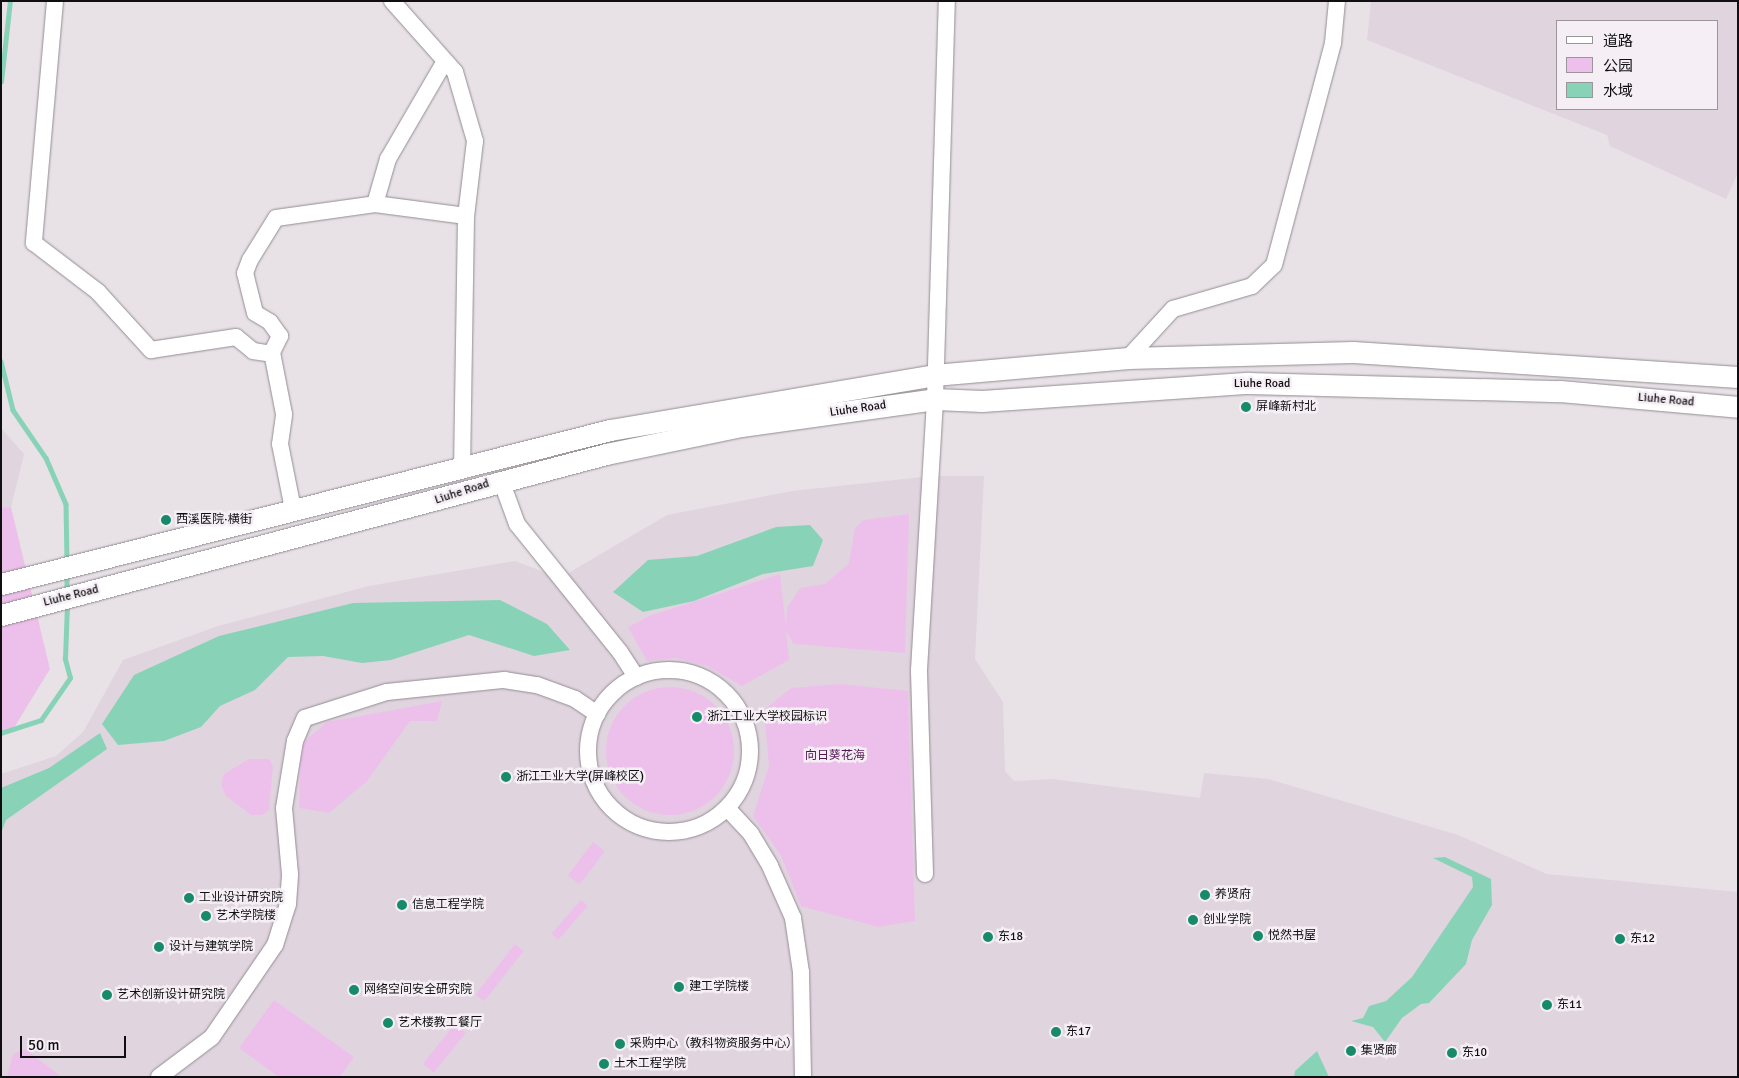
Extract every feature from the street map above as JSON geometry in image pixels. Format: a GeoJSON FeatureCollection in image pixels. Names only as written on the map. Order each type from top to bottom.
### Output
{"type":"FeatureCollection","features":[{"type":"Feature","properties":{"kind":"main road","name":"Liuhe Road"},"geometry":{"type":"LineString","coordinates":[[5,583],[462,465],[712,410],[934,375],[1128,358],[1353,352],[1738,378]]}},
{"type":"Feature","properties":{"kind":"main road","name":"Liuhe Road"},"geometry":{"type":"LineString","coordinates":[[4,614],[502,480],[741,426],[935,399],[982,400],[1248,383],[1560,391],[1738,407]]}},
{"type":"Feature","properties":{"kind":"street"},"geometry":{"type":"LineString","coordinates":[[55,1],[34,243],[98,292],[152,350],[236,337],[253,351],[272,354]]}},
{"type":"Feature","properties":{"kind":"street"},"geometry":{"type":"LineString","coordinates":[[392,1],[454,72],[475,141],[466,216],[462,465]]}},
{"type":"Feature","properties":{"kind":"street"},"geometry":{"type":"LineString","coordinates":[[925,874],[919,670],[935,399],[934,375],[947,1]]}},
{"type":"Feature","properties":{"kind":"street"},"geometry":{"type":"LineString","coordinates":[[1128,358],[1172,309],[1252,286],[1274,265],[1333,43],[1337,1]]}},
{"type":"Feature","properties":{"kind":"street"},"geometry":{"type":"LineString","coordinates":[[375,204],[388,159],[445,61]]}},
{"type":"Feature","properties":{"kind":"street"},"geometry":{"type":"LineString","coordinates":[[293,509],[280,444],[284,414],[272,354],[280,336],[270,322],[255,313],[245,273],[276,218],[375,204],[466,216]]}},
{"type":"Feature","properties":{"kind":"street"},"geometry":{"type":"LineString","coordinates":[[502,480],[517,524],[620,652],[636,678]]}},
{"type":"Feature","properties":{"kind":"street"},"geometry":{"type":"LineString","coordinates":[[656,672],[683,672],[715,685],[730,699],[748,734],[750,754],[743,783],[727,808],[697,827],[663,832],[645,828],[614,811],[605,804],[589,765],[589,739],[597,714],[607,699],[636,678],[656,672]]}},
{"type":"Feature","properties":{"kind":"street"},"geometry":{"type":"LineString","coordinates":[[159,1077],[212,1037],[275,945],[289,896],[284,808],[295,741],[305,718],[387,692],[504,680],[537,685],[575,699],[597,714]]}},
{"type":"Feature","properties":{"kind":"street"},"geometry":{"type":"LineString","coordinates":[[727,808],[751,834],[770,866],[793,918],[801,972],[803,1077]]}},
{"type":"Feature","properties":{"kind":"shaded area"},"geometry":{"type":"Polygon","coordinates":[[[1371,1],[1738,1],[1738,173],[1726,199],[1610,146],[1607,135],[1367,40],[1371,1]]]}},
{"type":"Feature","properties":{"kind":"shaded area"},"geometry":{"type":"Polygon","coordinates":[[[1,428],[24,454],[11,507],[1,509],[1,428]]]}},
{"type":"Feature","properties":{"kind":"shaded area","name":"浙江工业大学(屏峰校区)"},"geometry":{"type":"Polygon","coordinates":[[[932,476],[984,476],[975,659],[1003,702],[1005,771],[1014,781],[1053,779],[1200,798],[1204,773],[1268,779],[1458,835],[1547,874],[1738,892],[1738,1077],[1,1077],[1,774],[56,756],[83,732],[123,660],[218,626],[369,586],[515,561],[560,578],[667,515],[792,491],[932,476]]]}},
{"type":"Feature","properties":{"kind":"green space"},"geometry":{"type":"Polygon","coordinates":[[[11,507],[50,669],[12,731],[1,734],[1,508],[11,507]]]}},
{"type":"Feature","properties":{"kind":"green space"},"geometry":{"type":"Polygon","coordinates":[[[909,514],[905,653],[794,644],[786,631],[789,660],[742,686],[707,666],[676,658],[647,661],[628,627],[652,615],[780,574],[786,627],[787,608],[800,588],[825,584],[849,563],[855,528],[864,520],[909,514]]]}},
{"type":"Feature","properties":{"kind":"green space","name":"向日葵花海"},"geometry":{"type":"Polygon","coordinates":[[[840,684],[908,691],[915,921],[878,927],[801,906],[781,856],[753,816],[769,766],[764,710],[791,688],[840,684]]]}},
{"type":"Feature","properties":{"kind":"green space"},"geometry":{"type":"Polygon","coordinates":[[[670,687],[694,692],[715,706],[729,727],[734,751],[729,775],[715,796],[694,810],[670,815],[646,810],[625,796],[611,775],[606,751],[611,727],[625,706],[646,692],[670,687]]]}},
{"type":"Feature","properties":{"kind":"green space"},"geometry":{"type":"Polygon","coordinates":[[[442,701],[437,721],[410,721],[367,781],[329,813],[299,808],[301,744],[327,722],[442,701]]]}},
{"type":"Feature","properties":{"kind":"green space"},"geometry":{"type":"Polygon","coordinates":[[[249,759],[269,759],[273,766],[269,810],[262,815],[251,815],[226,796],[221,785],[224,774],[249,759]]]}},
{"type":"Feature","properties":{"kind":"green space"},"geometry":{"type":"Polygon","coordinates":[[[593,842],[605,851],[580,885],[568,876],[593,842]]]}},
{"type":"Feature","properties":{"kind":"green space"},"geometry":{"type":"Polygon","coordinates":[[[581,900],[588,906],[558,940],[551,934],[581,900]]]}},
{"type":"Feature","properties":{"kind":"green space"},"geometry":{"type":"Polygon","coordinates":[[[515,944],[524,951],[484,1001],[476,994],[515,944]]]}},
{"type":"Feature","properties":{"kind":"green space"},"geometry":{"type":"Polygon","coordinates":[[[274,1000],[354,1057],[340,1077],[279,1077],[239,1048],[274,1000]]]}},
{"type":"Feature","properties":{"kind":"green space"},"geometry":{"type":"Polygon","coordinates":[[[455,1024],[466,1033],[434,1072],[423,1064],[455,1024]]]}},
{"type":"Feature","properties":{"kind":"green space"},"geometry":{"type":"Polygon","coordinates":[[[25,1049],[59,1075],[59,1077],[7,1077],[13,1054],[25,1049]]]}},
{"type":"Feature","properties":{"kind":"water"},"geometry":{"type":"Polygon","coordinates":[[[810,525],[823,540],[813,566],[763,574],[694,601],[643,612],[613,592],[648,560],[697,556],[776,527],[810,525]]]}},
{"type":"Feature","properties":{"kind":"water"},"geometry":{"type":"Polygon","coordinates":[[[500,600],[547,624],[570,650],[534,656],[469,635],[391,660],[362,663],[323,656],[288,657],[255,690],[220,706],[201,727],[164,741],[118,745],[102,724],[134,675],[219,636],[353,603],[500,600]]]}},
{"type":"Feature","properties":{"kind":"water"},"geometry":{"type":"Polygon","coordinates":[[[100,733],[107,749],[6,820],[1,833],[1,788],[49,768],[100,733]]]}},
{"type":"Feature","properties":{"kind":"water"},"geometry":{"type":"Polygon","coordinates":[[[1445,857],[1491,879],[1492,905],[1472,940],[1466,964],[1429,1003],[1421,1004],[1402,1018],[1385,1042],[1373,1027],[1351,1021],[1363,1018],[1369,1006],[1386,1001],[1412,977],[1473,887],[1472,877],[1433,858],[1445,857]]]}},
{"type":"Feature","properties":{"kind":"water"},"geometry":{"type":"Polygon","coordinates":[[[1317,1051],[1329,1077],[1294,1077],[1295,1071],[1317,1051]]]}},
{"type":"Feature","properties":{"kind":"waterway"},"geometry":{"type":"LineString","coordinates":[[1,82],[10,1]]}},
{"type":"Feature","properties":{"kind":"waterway"},"geometry":{"type":"LineString","coordinates":[[1,361],[13,410],[46,458],[66,504],[67,561]]}},
{"type":"Feature","properties":{"kind":"waterway"},"geometry":{"type":"LineString","coordinates":[[67,574],[67,591]]}},
{"type":"Feature","properties":{"kind":"waterway"},"geometry":{"type":"LineString","coordinates":[[1,733],[41,720],[70,678],[65,659],[67,604]]}},
{"type":"Feature","properties":{"kind":"place","name":"屏峰新村北"},"geometry":{"type":"Point","coordinates":[1246,407]}},
{"type":"Feature","properties":{"kind":"place","name":"西溪医院·横街"},"geometry":{"type":"Point","coordinates":[166,520]}},
{"type":"Feature","properties":{"kind":"place","name":"浙江工业大学校园标识"},"geometry":{"type":"Point","coordinates":[697,717]}},
{"type":"Feature","properties":{"kind":"place","name":"浙江工业大学(屏峰校区)"},"geometry":{"type":"Point","coordinates":[506,777]}},
{"type":"Feature","properties":{"kind":"place","name":"养贤府"},"geometry":{"type":"Point","coordinates":[1205,895]}},
{"type":"Feature","properties":{"kind":"place","name":"工业设计研究院"},"geometry":{"type":"Point","coordinates":[189,898]}},
{"type":"Feature","properties":{"kind":"place","name":"信息工程学院"},"geometry":{"type":"Point","coordinates":[402,905]}},
{"type":"Feature","properties":{"kind":"place","name":"艺术学院楼"},"geometry":{"type":"Point","coordinates":[206,916]}},
{"type":"Feature","properties":{"kind":"place","name":"创业学院"},"geometry":{"type":"Point","coordinates":[1193,920]}},
{"type":"Feature","properties":{"kind":"place","name":"悦然书屋"},"geometry":{"type":"Point","coordinates":[1258,936]}},
{"type":"Feature","properties":{"kind":"place","name":"东18"},"geometry":{"type":"Point","coordinates":[988,937]}},
{"type":"Feature","properties":{"kind":"place","name":"东12"},"geometry":{"type":"Point","coordinates":[1620,939]}},
{"type":"Feature","properties":{"kind":"place","name":"设计与建筑学院"},"geometry":{"type":"Point","coordinates":[159,947]}},
{"type":"Feature","properties":{"kind":"place","name":"建工学院楼"},"geometry":{"type":"Point","coordinates":[679,987]}},
{"type":"Feature","properties":{"kind":"place","name":"网络空间安全研究院"},"geometry":{"type":"Point","coordinates":[354,990]}},
{"type":"Feature","properties":{"kind":"place","name":"艺术创新设计研究院"},"geometry":{"type":"Point","coordinates":[107,995]}},
{"type":"Feature","properties":{"kind":"place","name":"东11"},"geometry":{"type":"Point","coordinates":[1547,1005]}},
{"type":"Feature","properties":{"kind":"place","name":"艺术楼教工餐厅"},"geometry":{"type":"Point","coordinates":[388,1023]}},
{"type":"Feature","properties":{"kind":"place","name":"东17"},"geometry":{"type":"Point","coordinates":[1056,1032]}},
{"type":"Feature","properties":{"kind":"place","name":"采购中心（教科物资服务中心）"},"geometry":{"type":"Point","coordinates":[620,1044]}},
{"type":"Feature","properties":{"kind":"place","name":"集贤廊"},"geometry":{"type":"Point","coordinates":[1351,1051]}},
{"type":"Feature","properties":{"kind":"place","name":"东10"},"geometry":{"type":"Point","coordinates":[1452,1053]}},
{"type":"Feature","properties":{"kind":"place","name":"土木工程学院"},"geometry":{"type":"Point","coordinates":[604,1064]}}]}
